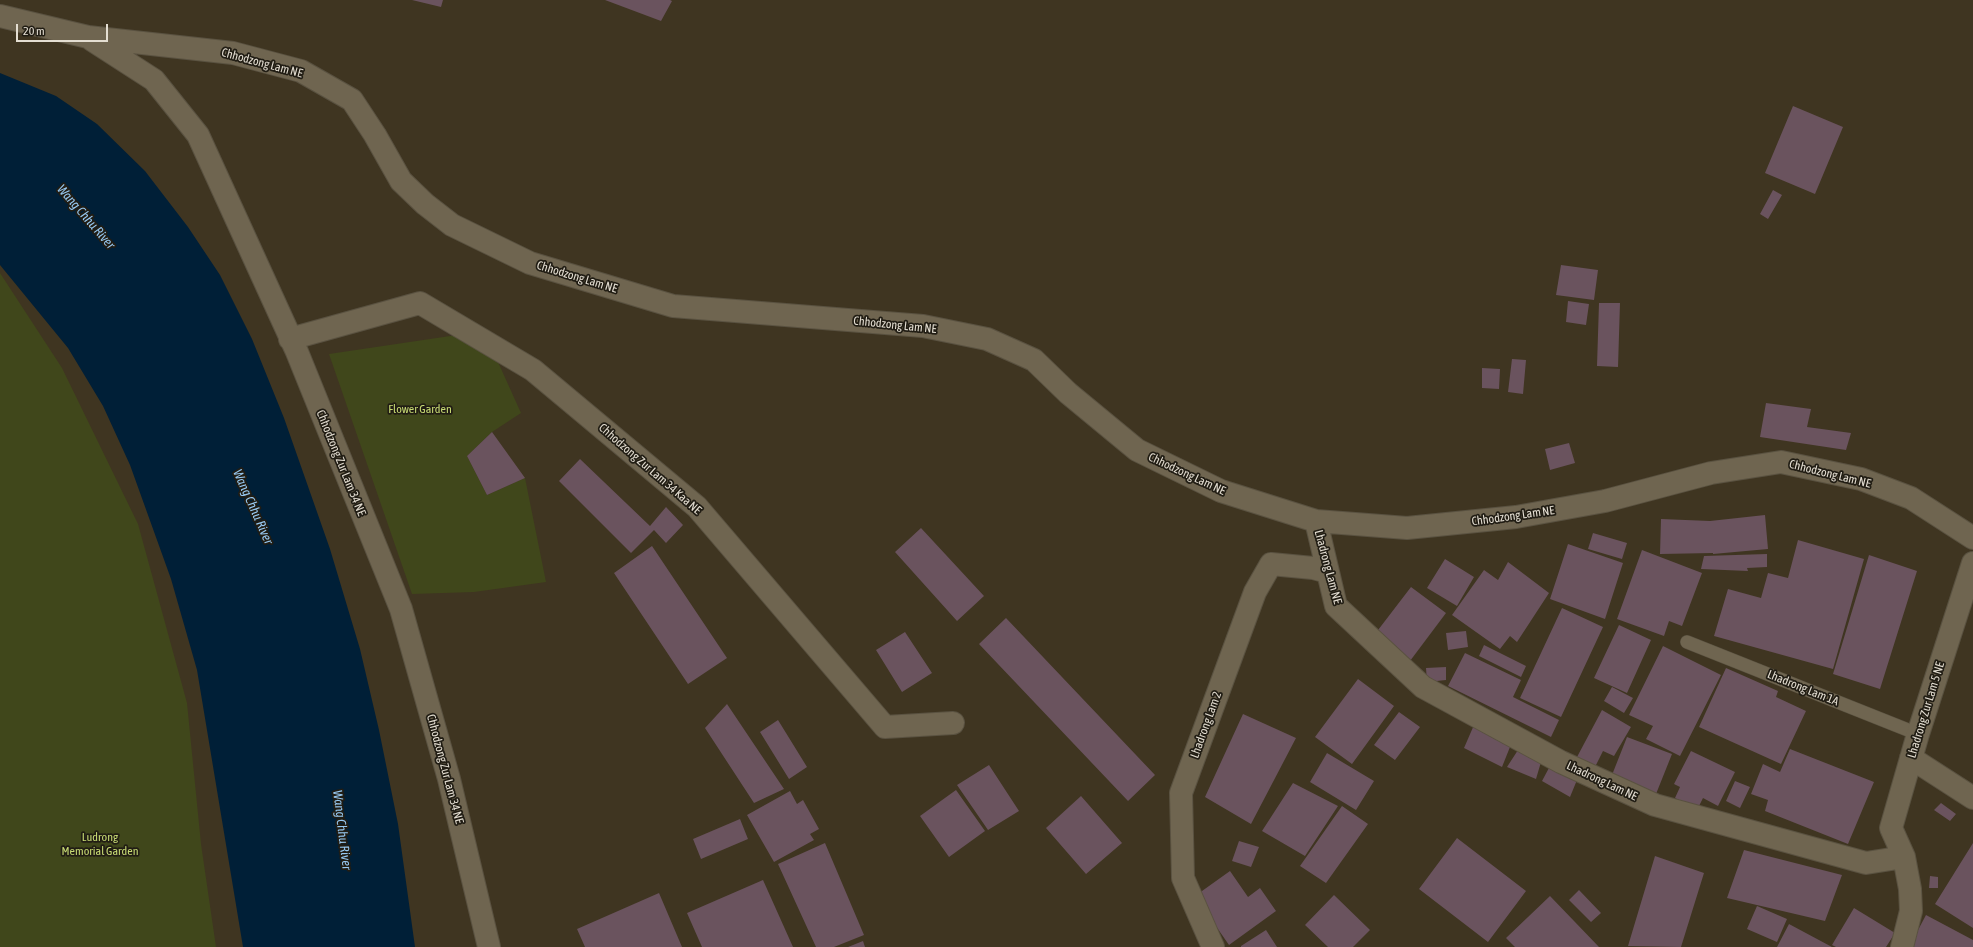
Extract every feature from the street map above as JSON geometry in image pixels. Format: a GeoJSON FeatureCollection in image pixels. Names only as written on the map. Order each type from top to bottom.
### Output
{"type":"FeatureCollection","features":[{"type":"Feature","properties":{"kind":"street","name":"Chhodzong Lam NE"},"geometry":{"type":"LineString","coordinates":[[0,16],[88,37],[233,53],[301,71],[352,100],[375,135],[401,181],[425,204],[452,225],[530,263],[673,306],[923,326],[987,339],[1034,360],[1068,393],[1137,450],[1221,491],[1316,521],[1407,528],[1516,517],[1605,502],[1711,473],[1781,462],[1861,479],[1911,498],[1973,538]]}},
{"type":"Feature","properties":{"kind":"street","name":"Chhodzong Zur Lam 34 NE"},"geometry":{"type":"LineString","coordinates":[[88,37],[154,80],[198,135],[290,339],[401,609],[449,779],[488,947]]}},
{"type":"Feature","properties":{"kind":"street","name":"Chhodzong Zur Lam 34 Kaa NE"},"geometry":{"type":"LineString","coordinates":[[290,339],[420,303],[533,370],[697,507],[885,727],[953,723]]}},
{"type":"Feature","properties":{"kind":"street","name":"Lhadrong Lam NE"},"geometry":{"type":"LineString","coordinates":[[1316,521],[1336,606],[1423,686],[1561,762],[1655,805],[1866,863],[1904,857]]}},
{"type":"Feature","properties":{"kind":"street","name":"Lhadrong Zur Lam 5 NE"},"geometry":{"type":"LineString","coordinates":[[1904,857],[1891,828],[1918,734],[1973,563]]}},
{"type":"Feature","properties":{"kind":"street","name":"Lhadrong Lam 2"},"geometry":{"type":"LineString","coordinates":[[1213,947],[1183,878],[1182,793],[1255,592],[1271,564],[1312,568],[1328,572]]}},
{"type":"Feature","properties":{"kind":"street"},"geometry":{"type":"LineString","coordinates":[[1911,758],[1973,798]]}},
{"type":"Feature","properties":{"kind":"street"},"geometry":{"type":"LineString","coordinates":[[1902,947],[1910,911],[1910,889],[1904,857]]}},
{"type":"Feature","properties":{"kind":"lane","name":"Lhadrong Lam 1A"},"geometry":{"type":"LineString","coordinates":[[1687,642],[1918,734]]}},
{"type":"Feature","properties":{"kind":"green space","name":"Ludrong Memorial Garden"},"geometry":{"type":"Polygon","coordinates":[[[0,273],[62,368],[138,524],[187,703],[201,844],[216,947],[0,947],[0,273]]]}},
{"type":"Feature","properties":{"kind":"green space","name":"Flower Garden"},"geometry":{"type":"Polygon","coordinates":[[[484,331],[521,413],[492,432],[467,456],[487,495],[525,478],[546,582],[474,592],[412,594],[329,354],[484,331]]]}},
{"type":"Feature","properties":{"kind":"water","name":"Wang Chhu River"},"geometry":{"type":"Polygon","coordinates":[[[0,73],[56,96],[97,124],[145,171],[188,227],[220,275],[252,339],[284,418],[330,549],[360,649],[379,730],[398,824],[415,947],[243,947],[197,670],[171,579],[130,465],[103,406],[68,348],[0,265],[0,73]]]}},
{"type":"Feature","properties":{"kind":"building"},"geometry":{"type":"Polygon","coordinates":[[[412,0],[443,0],[441,7],[412,0]]]}},
{"type":"Feature","properties":{"kind":"building"},"geometry":{"type":"Polygon","coordinates":[[[605,0],[670,0],[672,1],[661,21],[605,0]]]}},
{"type":"Feature","properties":{"kind":"building"},"geometry":{"type":"Polygon","coordinates":[[[1793,106],[1843,127],[1815,194],[1765,173],[1793,106]]]}},
{"type":"Feature","properties":{"kind":"building"},"geometry":{"type":"Polygon","coordinates":[[[1773,190],[1782,195],[1768,219],[1760,214],[1773,190]]]}},
{"type":"Feature","properties":{"kind":"building"},"geometry":{"type":"Polygon","coordinates":[[[1561,265],[1598,270],[1594,300],[1556,295],[1561,265]]]}},
{"type":"Feature","properties":{"kind":"building"},"geometry":{"type":"Polygon","coordinates":[[[1568,301],[1589,304],[1586,325],[1566,322],[1568,301]]]}},
{"type":"Feature","properties":{"kind":"building"},"geometry":{"type":"Polygon","coordinates":[[[1599,303],[1620,303],[1618,367],[1597,366],[1599,303]]]}},
{"type":"Feature","properties":{"kind":"building"},"geometry":{"type":"Polygon","coordinates":[[[1512,359],[1526,360],[1523,394],[1508,392],[1512,359]]]}},
{"type":"Feature","properties":{"kind":"building"},"geometry":{"type":"Polygon","coordinates":[[[1482,368],[1500,369],[1499,389],[1482,388],[1482,368]]]}},
{"type":"Feature","properties":{"kind":"building"},"geometry":{"type":"Polygon","coordinates":[[[1766,403],[1811,409],[1807,427],[1851,433],[1846,450],[1760,437],[1766,403]]]}},
{"type":"Feature","properties":{"kind":"building"},"geometry":{"type":"Polygon","coordinates":[[[492,432],[525,478],[487,495],[467,456],[492,432]]]}},
{"type":"Feature","properties":{"kind":"building"},"geometry":{"type":"Polygon","coordinates":[[[1569,443],[1575,463],[1550,470],[1545,449],[1569,443]]]}},
{"type":"Feature","properties":{"kind":"building"},"geometry":{"type":"Polygon","coordinates":[[[580,459],[650,526],[666,507],[683,525],[666,543],[654,530],[631,553],[559,481],[580,459]]]}},
{"type":"Feature","properties":{"kind":"building"},"geometry":{"type":"Polygon","coordinates":[[[1765,515],[1768,549],[1713,554],[1660,554],[1661,519],[1710,521],[1765,515]]]}},
{"type":"Feature","properties":{"kind":"building"},"geometry":{"type":"Polygon","coordinates":[[[921,528],[984,596],[957,621],[895,552],[921,528]]]}},
{"type":"Feature","properties":{"kind":"building"},"geometry":{"type":"Polygon","coordinates":[[[1593,533],[1627,543],[1622,559],[1588,549],[1593,533]]]}},
{"type":"Feature","properties":{"kind":"building"},"geometry":{"type":"Polygon","coordinates":[[[1798,540],[1864,559],[1833,669],[1714,636],[1728,589],[1761,598],[1768,573],[1788,578],[1798,540]]]}},
{"type":"Feature","properties":{"kind":"building"},"geometry":{"type":"Polygon","coordinates":[[[1568,544],[1623,563],[1605,619],[1550,599],[1568,544]]]}},
{"type":"Feature","properties":{"kind":"building"},"geometry":{"type":"Polygon","coordinates":[[[652,546],[727,658],[688,684],[614,573],[652,546]]]}},
{"type":"Feature","properties":{"kind":"building"},"geometry":{"type":"Polygon","coordinates":[[[1642,550],[1702,573],[1682,626],[1669,621],[1664,636],[1617,619],[1642,550]]]}},
{"type":"Feature","properties":{"kind":"building"},"geometry":{"type":"Polygon","coordinates":[[[1767,554],[1767,567],[1747,568],[1748,571],[1701,569],[1704,556],[1767,554]]]}},
{"type":"Feature","properties":{"kind":"building"},"geometry":{"type":"Polygon","coordinates":[[[1869,555],[1917,571],[1880,689],[1833,674],[1869,555]]]}},
{"type":"Feature","properties":{"kind":"building"},"geometry":{"type":"Polygon","coordinates":[[[1445,559],[1474,577],[1457,606],[1427,588],[1445,559]]]}},
{"type":"Feature","properties":{"kind":"building"},"geometry":{"type":"Polygon","coordinates":[[[1508,562],[1549,593],[1517,642],[1510,636],[1500,649],[1452,615],[1484,570],[1498,580],[1508,562]]]}},
{"type":"Feature","properties":{"kind":"building"},"geometry":{"type":"Polygon","coordinates":[[[1411,587],[1446,613],[1410,661],[1375,634],[1411,587]]]}},
{"type":"Feature","properties":{"kind":"building"},"geometry":{"type":"Polygon","coordinates":[[[1562,608],[1603,627],[1561,717],[1520,698],[1562,608]]]}},
{"type":"Feature","properties":{"kind":"building"},"geometry":{"type":"Polygon","coordinates":[[[1006,618],[1155,775],[1128,801],[979,644],[1006,618]]]}},
{"type":"Feature","properties":{"kind":"building"},"geometry":{"type":"Polygon","coordinates":[[[1619,625],[1651,640],[1627,693],[1594,678],[1619,625]]]}},
{"type":"Feature","properties":{"kind":"building"},"geometry":{"type":"Polygon","coordinates":[[[1466,631],[1468,647],[1448,650],[1446,633],[1466,631]]]}},
{"type":"Feature","properties":{"kind":"building"},"geometry":{"type":"Polygon","coordinates":[[[905,632],[932,673],[902,692],[876,650],[905,632]]]}},
{"type":"Feature","properties":{"kind":"building"},"geometry":{"type":"Polygon","coordinates":[[[1484,645],[1526,666],[1521,677],[1479,656],[1484,645]]]}},
{"type":"Feature","properties":{"kind":"building"},"geometry":{"type":"Polygon","coordinates":[[[1663,646],[1721,675],[1680,756],[1646,739],[1653,726],[1629,715],[1663,646]]]}},
{"type":"Feature","properties":{"kind":"building"},"geometry":{"type":"Polygon","coordinates":[[[1465,653],[1521,680],[1513,697],[1559,720],[1551,737],[1448,686],[1465,653]]]}},
{"type":"Feature","properties":{"kind":"building"},"geometry":{"type":"Polygon","coordinates":[[[1446,667],[1446,680],[1427,682],[1426,668],[1446,667]]]}},
{"type":"Feature","properties":{"kind":"building"},"geometry":{"type":"Polygon","coordinates":[[[1726,668],[1778,691],[1776,697],[1806,711],[1781,764],[1699,727],[1726,668]]]}},
{"type":"Feature","properties":{"kind":"building"},"geometry":{"type":"Polygon","coordinates":[[[1358,679],[1394,706],[1352,764],[1315,737],[1358,679]]]}},
{"type":"Feature","properties":{"kind":"building"},"geometry":{"type":"Polygon","coordinates":[[[1612,687],[1633,698],[1624,713],[1604,701],[1612,687]]]}},
{"type":"Feature","properties":{"kind":"building"},"geometry":{"type":"Polygon","coordinates":[[[727,704],[784,789],[754,803],[705,728],[727,704]]]}},
{"type":"Feature","properties":{"kind":"building"},"geometry":{"type":"Polygon","coordinates":[[[1602,710],[1631,727],[1614,756],[1603,751],[1595,767],[1577,757],[1602,710]]]}},
{"type":"Feature","properties":{"kind":"building"},"geometry":{"type":"Polygon","coordinates":[[[1399,712],[1420,727],[1395,760],[1374,745],[1399,712]]]}},
{"type":"Feature","properties":{"kind":"building"},"geometry":{"type":"Polygon","coordinates":[[[1243,714],[1296,738],[1251,824],[1205,797],[1243,714]]]}},
{"type":"Feature","properties":{"kind":"building"},"geometry":{"type":"Polygon","coordinates":[[[778,720],[807,767],[789,779],[760,732],[778,720]]]}},
{"type":"Feature","properties":{"kind":"building"},"geometry":{"type":"Polygon","coordinates":[[[1474,725],[1512,742],[1502,767],[1464,748],[1474,725]]]}},
{"type":"Feature","properties":{"kind":"building"},"geometry":{"type":"Polygon","coordinates":[[[1627,737],[1672,754],[1654,799],[1610,780],[1627,737]]]}},
{"type":"Feature","properties":{"kind":"building"},"geometry":{"type":"Polygon","coordinates":[[[1790,749],[1874,782],[1848,844],[1765,811],[1768,800],[1751,794],[1763,764],[1780,772],[1790,749]]]}},
{"type":"Feature","properties":{"kind":"building"},"geometry":{"type":"Polygon","coordinates":[[[1518,750],[1541,762],[1536,779],[1507,767],[1518,750]]]}},
{"type":"Feature","properties":{"kind":"building"},"geometry":{"type":"Polygon","coordinates":[[[1691,751],[1735,772],[1718,806],[1703,798],[1697,810],[1675,798],[1680,787],[1674,784],[1691,751]]]}},
{"type":"Feature","properties":{"kind":"building"},"geometry":{"type":"Polygon","coordinates":[[[1327,753],[1374,781],[1356,810],[1310,782],[1327,753]]]}},
{"type":"Feature","properties":{"kind":"building"},"geometry":{"type":"Polygon","coordinates":[[[989,765],[1019,811],[988,830],[957,785],[989,765]]]}},
{"type":"Feature","properties":{"kind":"building"},"geometry":{"type":"Polygon","coordinates":[[[1550,766],[1577,780],[1570,797],[1542,781],[1550,766]]]}},
{"type":"Feature","properties":{"kind":"building"},"geometry":{"type":"Polygon","coordinates":[[[1735,781],[1750,787],[1740,808],[1726,801],[1735,781]]]}},
{"type":"Feature","properties":{"kind":"building"},"geometry":{"type":"Polygon","coordinates":[[[1293,783],[1338,806],[1305,856],[1262,831],[1293,783]]]}},
{"type":"Feature","properties":{"kind":"building"},"geometry":{"type":"Polygon","coordinates":[[[956,790],[985,831],[949,857],[920,816],[956,790]]]}},
{"type":"Feature","properties":{"kind":"building"},"geometry":{"type":"Polygon","coordinates":[[[790,791],[797,804],[803,800],[819,829],[810,834],[814,840],[774,862],[747,815],[790,791]]]}},
{"type":"Feature","properties":{"kind":"building"},"geometry":{"type":"Polygon","coordinates":[[[1081,796],[1122,843],[1086,874],[1046,828],[1081,796]]]}},
{"type":"Feature","properties":{"kind":"building"},"geometry":{"type":"Polygon","coordinates":[[[1941,803],[1956,814],[1950,821],[1934,810],[1941,803]]]}},
{"type":"Feature","properties":{"kind":"building"},"geometry":{"type":"Polygon","coordinates":[[[1342,806],[1368,824],[1326,883],[1300,866],[1342,806]]]}},
{"type":"Feature","properties":{"kind":"building"},"geometry":{"type":"Polygon","coordinates":[[[740,819],[748,839],[701,859],[693,839],[740,819]]]}},
{"type":"Feature","properties":{"kind":"building"},"geometry":{"type":"Polygon","coordinates":[[[1457,838],[1526,891],[1488,942],[1419,889],[1457,838]]]}},
{"type":"Feature","properties":{"kind":"building"},"geometry":{"type":"Polygon","coordinates":[[[1239,841],[1259,847],[1251,867],[1232,861],[1239,841]]]}},
{"type":"Feature","properties":{"kind":"building"},"geometry":{"type":"Polygon","coordinates":[[[825,843],[864,935],[834,947],[816,947],[778,864],[825,843]]]}},
{"type":"Feature","properties":{"kind":"building"},"geometry":{"type":"Polygon","coordinates":[[[1973,843],[1973,928],[1935,904],[1973,843]]]}},
{"type":"Feature","properties":{"kind":"building"},"geometry":{"type":"Polygon","coordinates":[[[1744,850],[1842,875],[1825,921],[1727,898],[1744,850]]]}},
{"type":"Feature","properties":{"kind":"building"},"geometry":{"type":"Polygon","coordinates":[[[1655,856],[1704,873],[1681,947],[1628,946],[1655,856]]]}},
{"type":"Feature","properties":{"kind":"building"},"geometry":{"type":"Polygon","coordinates":[[[1230,871],[1248,897],[1260,888],[1276,911],[1229,945],[1195,896],[1230,871]]]}},
{"type":"Feature","properties":{"kind":"building"},"geometry":{"type":"Polygon","coordinates":[[[1930,876],[1938,877],[1938,888],[1929,888],[1930,876]]]}},
{"type":"Feature","properties":{"kind":"building"},"geometry":{"type":"Polygon","coordinates":[[[763,880],[793,947],[702,947],[687,913],[763,880]]]}},
{"type":"Feature","properties":{"kind":"building"},"geometry":{"type":"Polygon","coordinates":[[[1579,890],[1601,913],[1591,922],[1569,900],[1579,890]]]}},
{"type":"Feature","properties":{"kind":"building"},"geometry":{"type":"Polygon","coordinates":[[[659,893],[682,947],[585,947],[577,929],[659,893]]]}},
{"type":"Feature","properties":{"kind":"building"},"geometry":{"type":"Polygon","coordinates":[[[1334,895],[1370,930],[1353,947],[1328,947],[1305,925],[1334,895]]]}},
{"type":"Feature","properties":{"kind":"building"},"geometry":{"type":"Polygon","coordinates":[[[1550,896],[1599,947],[1515,947],[1506,938],[1550,896]]]}},
{"type":"Feature","properties":{"kind":"building"},"geometry":{"type":"Polygon","coordinates":[[[1757,906],[1787,919],[1777,942],[1747,929],[1757,906]]]}},
{"type":"Feature","properties":{"kind":"building"},"geometry":{"type":"Polygon","coordinates":[[[1854,908],[1895,933],[1886,947],[1836,947],[1832,945],[1854,908]]]}},
{"type":"Feature","properties":{"kind":"building"},"geometry":{"type":"Polygon","coordinates":[[[1926,915],[1973,940],[1973,947],[1909,947],[1926,915]]]}},
{"type":"Feature","properties":{"kind":"building"},"geometry":{"type":"Polygon","coordinates":[[[1789,924],[1832,947],[1777,947],[1789,924]]]}},
{"type":"Feature","properties":{"kind":"building"},"geometry":{"type":"Polygon","coordinates":[[[1266,930],[1277,947],[1241,947],[1241,946],[1266,930]]]}},
{"type":"Feature","properties":{"kind":"building"},"geometry":{"type":"Polygon","coordinates":[[[863,941],[865,947],[848,947],[863,941]]]}}]}
